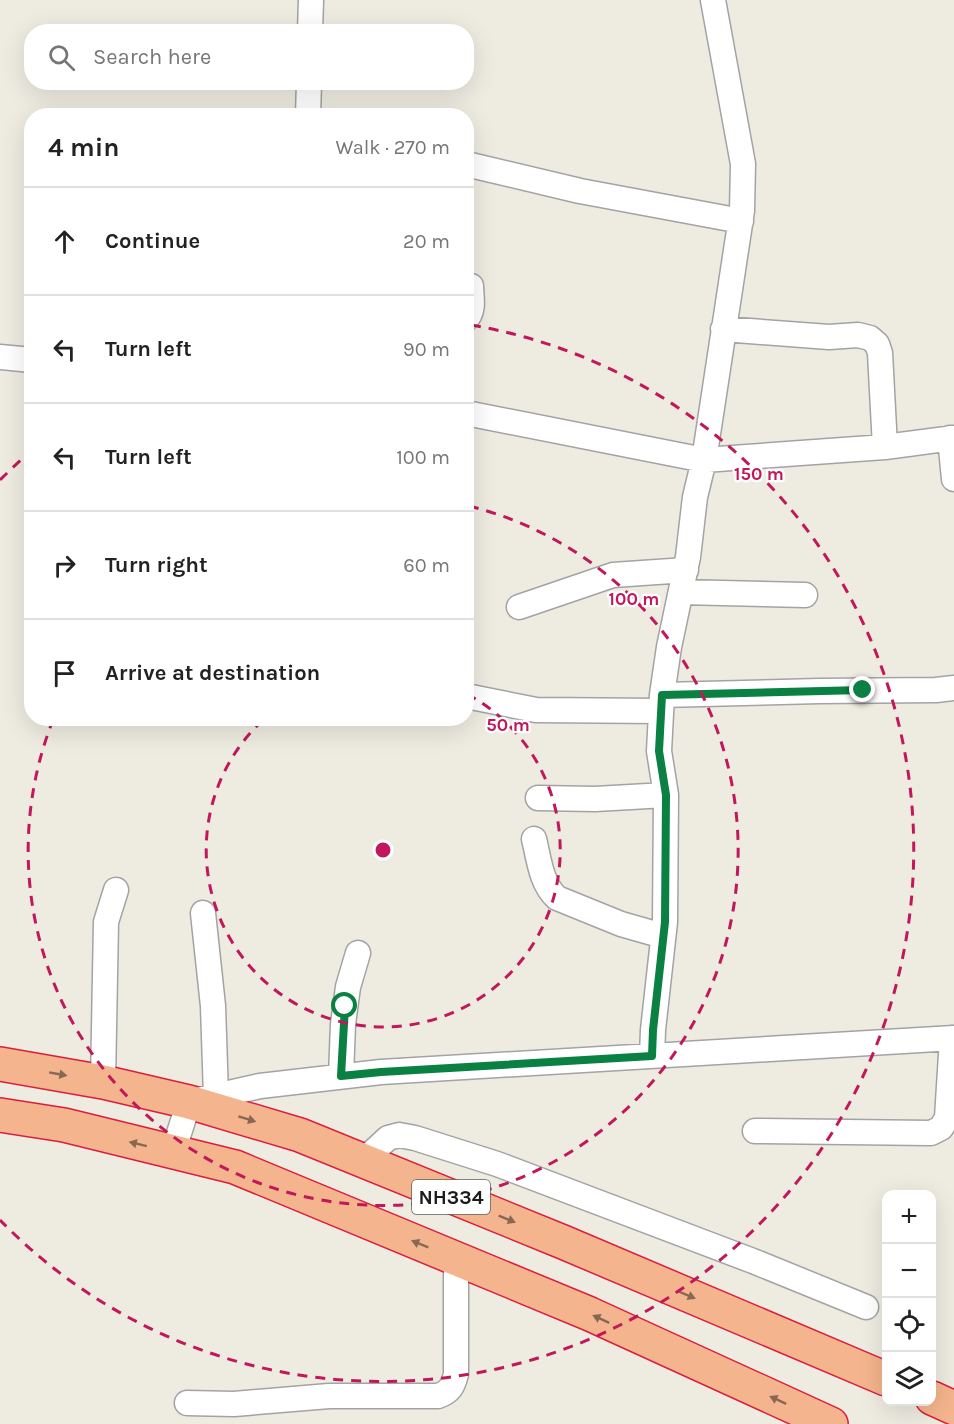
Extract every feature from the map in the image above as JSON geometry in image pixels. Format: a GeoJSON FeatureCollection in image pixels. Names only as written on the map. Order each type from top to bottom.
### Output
{"type":"FeatureCollection","features":[{"type":"Feature","properties":{"kind":"highway","name":"NH334"},"geometry":{"type":"LineString","coordinates":[[0,1064],[202,1099],[300,1135],[563,1242],[882,1377]]}},
{"type":"Feature","properties":{"kind":"highway","name":"NH334"},"geometry":{"type":"LineString","coordinates":[[0,1115],[64,1125],[234,1167],[590,1314],[831,1424]]}},
{"type":"Feature","properties":{"kind":"highway"},"geometry":{"type":"LineString","coordinates":[[936,1400],[954,1408]]}},
{"type":"Feature","properties":{"kind":"street"},"geometry":{"type":"LineString","coordinates":[[310,24],[311,0]]}},
{"type":"Feature","properties":{"kind":"street"},"geometry":{"type":"LineString","coordinates":[[652,1056],[663,936],[666,795],[659,751],[661,703],[669,647],[683,581],[694,497],[704,460],[741,221],[744,187],[743,164],[713,0]]}},
{"type":"Feature","properties":{"kind":"street"},"geometry":{"type":"LineString","coordinates":[[308,108],[309,90]]}},
{"type":"Feature","properties":{"kind":"street"},"geometry":{"type":"LineString","coordinates":[[474,166],[580,191],[741,221]]}},
{"type":"Feature","properties":{"kind":"street"},"geometry":{"type":"LineString","coordinates":[[723,329],[829,337],[858,335],[870,338],[877,344],[880,353],[885,447]]}},
{"type":"Feature","properties":{"kind":"street"},"geometry":{"type":"LineString","coordinates":[[0,357],[24,359]]}},
{"type":"Feature","properties":{"kind":"street"},"geometry":{"type":"LineString","coordinates":[[474,415],[704,460],[885,447],[952,438],[954,479]]}},
{"type":"Feature","properties":{"kind":"street"},"geometry":{"type":"LineString","coordinates":[[519,607],[613,575],[805,595]]}},
{"type":"Feature","properties":{"kind":"street"},"geometry":{"type":"LineString","coordinates":[[474,698],[537,710],[819,691],[954,688]]}},
{"type":"Feature","properties":{"kind":"street"},"geometry":{"type":"LineString","coordinates":[[538,798],[595,799],[666,795]]}},
{"type":"Feature","properties":{"kind":"street"},"geometry":{"type":"LineString","coordinates":[[534,839],[549,891],[557,898],[621,924],[663,936]]}},
{"type":"Feature","properties":{"kind":"street"},"geometry":{"type":"LineString","coordinates":[[102,1082],[106,922],[116,890]]}},
{"type":"Feature","properties":{"kind":"street"},"geometry":{"type":"LineString","coordinates":[[173,1152],[202,1099],[213,1006],[203,913]]}},
{"type":"Feature","properties":{"kind":"street"},"geometry":{"type":"LineString","coordinates":[[341,1076],[343,1024],[348,987],[358,953]]}},
{"type":"Feature","properties":{"kind":"street"},"geometry":{"type":"LineString","coordinates":[[202,1099],[280,1083],[381,1072],[953,1038],[947,1118],[941,1128],[931,1133],[755,1131]]}},
{"type":"Feature","properties":{"kind":"street"},"geometry":{"type":"LineString","coordinates":[[363,1161],[388,1138],[399,1135],[415,1138],[497,1164],[753,1261],[866,1307]]}},
{"type":"Feature","properties":{"kind":"street"},"geometry":{"type":"LineString","coordinates":[[187,1403],[234,1404],[329,1396],[438,1396],[447,1393],[453,1386],[456,1374],[456,1258]]}},
{"type":"Feature","properties":{"kind":"route"},"geometry":{"type":"LineString","coordinates":[[345,1006],[341,1076],[652,1056],[665,922],[666,795],[659,751],[662,695],[863,690]]}}]}
